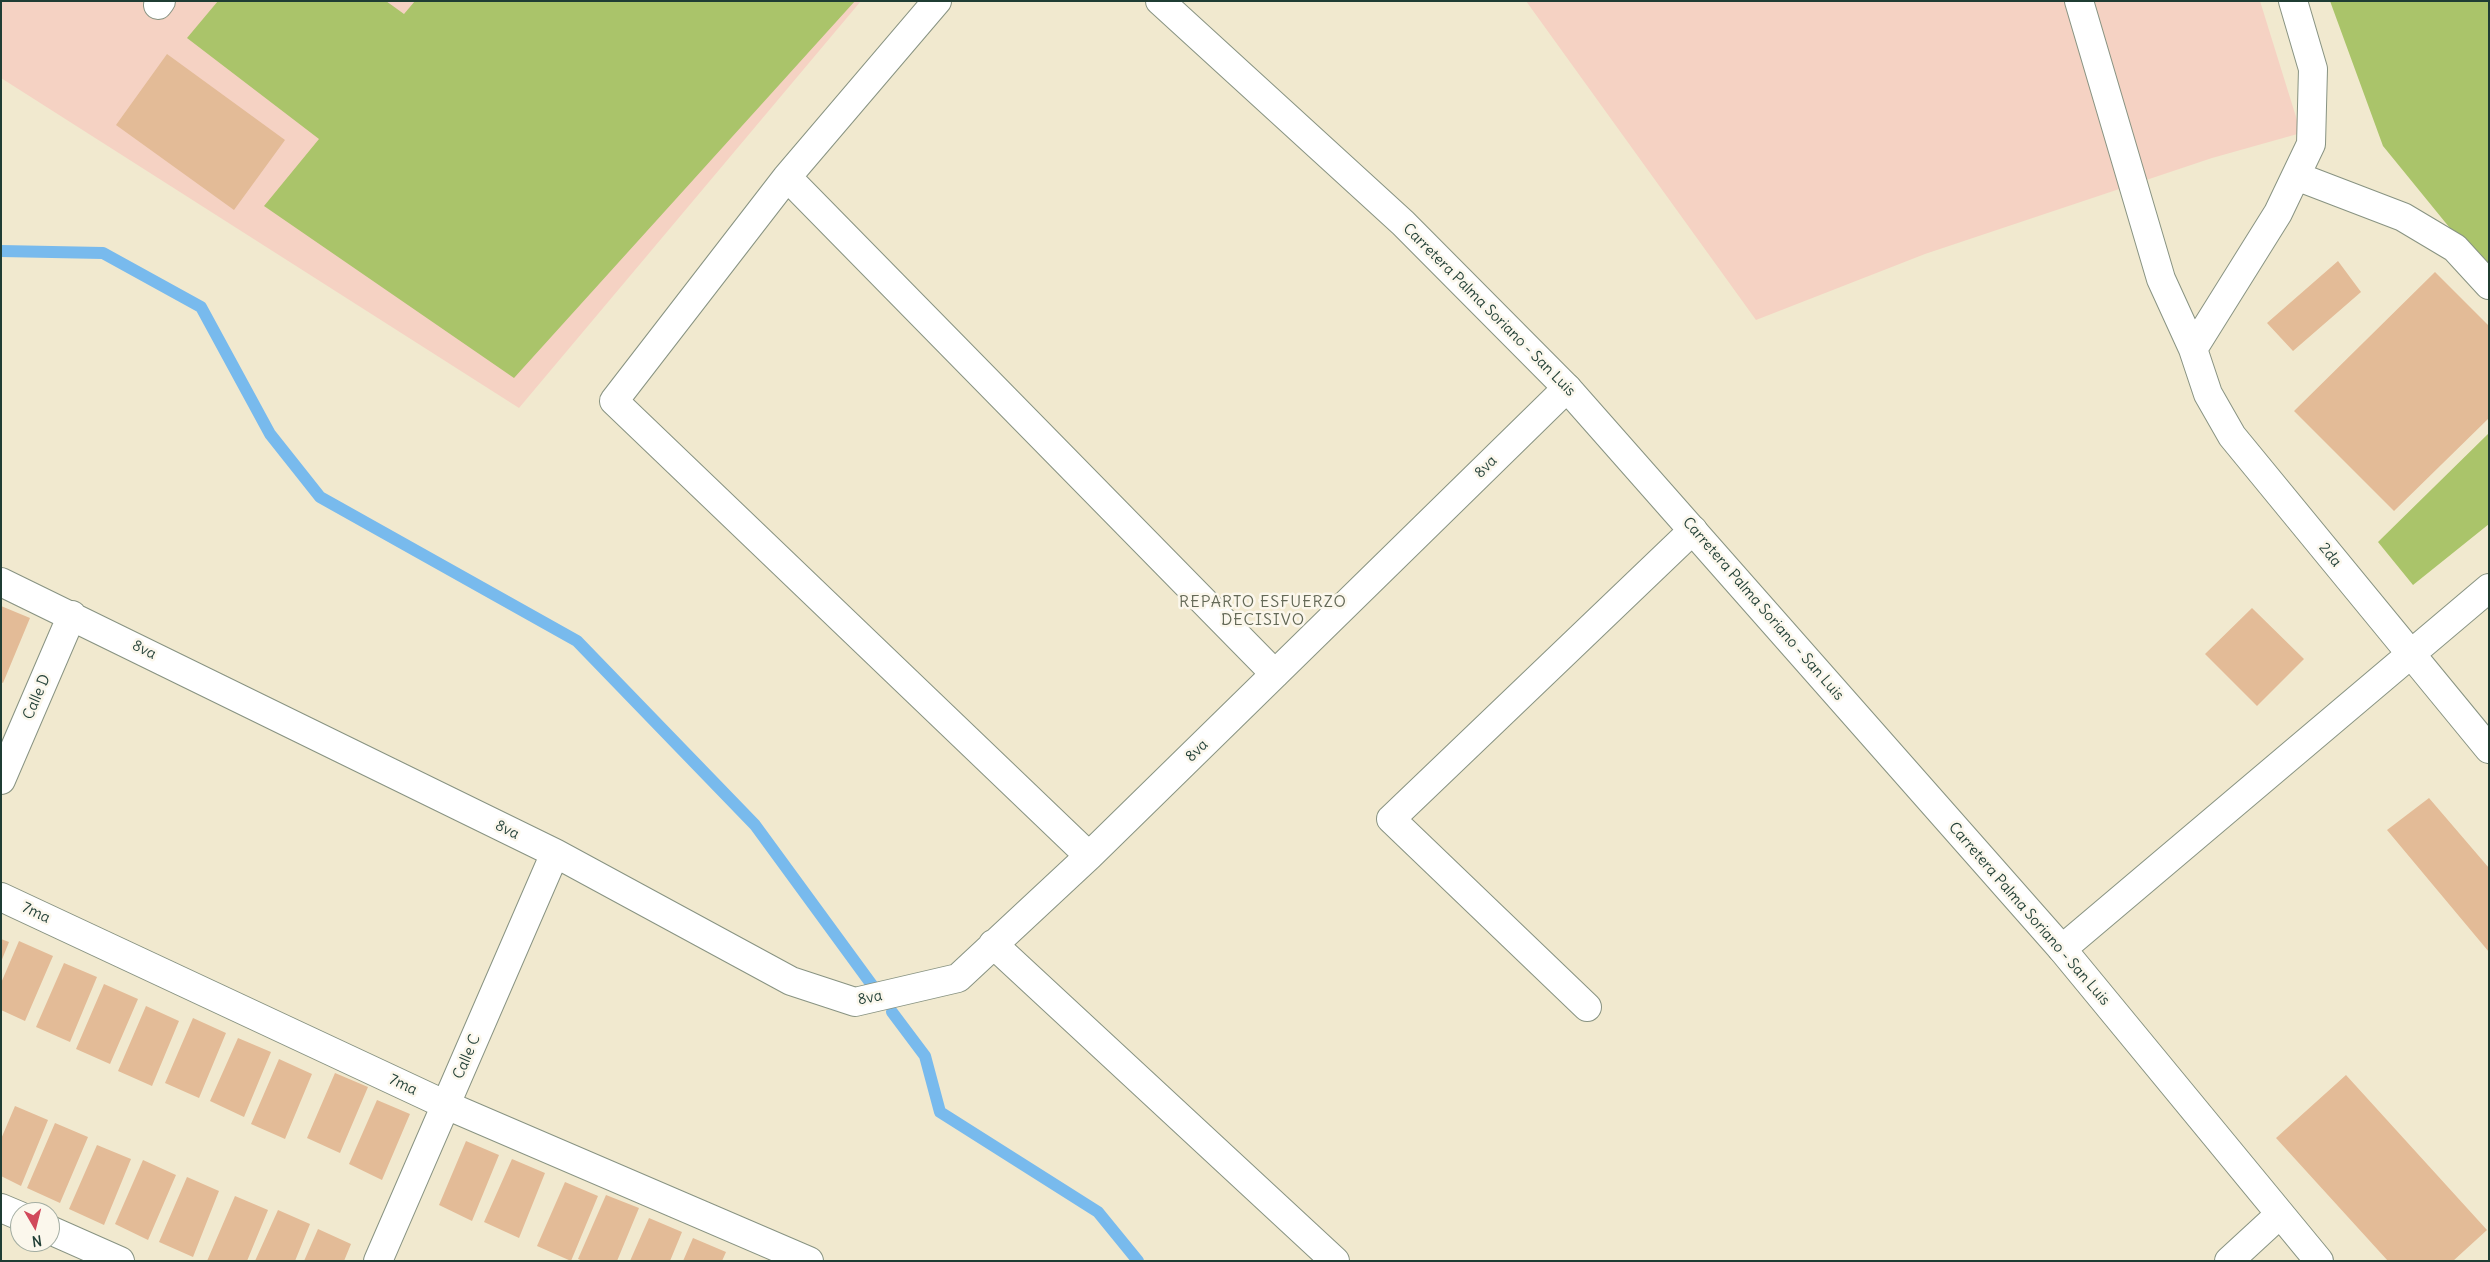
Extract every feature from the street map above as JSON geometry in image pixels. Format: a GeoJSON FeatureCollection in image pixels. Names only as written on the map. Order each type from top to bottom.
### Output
{"type":"FeatureCollection","features":[{"type":"Feature","properties":{"kind":"street"},"geometry":{"type":"LineString","coordinates":[[937,1],[787,177],[614,401],[1089,856]]}},
{"type":"Feature","properties":{"kind":"street","name":"Carretera Palma Soriano - San Luis"},"geometry":{"type":"LineString","coordinates":[[1160,1],[1403,223],[1567,388],[2062,949],[2279,1215],[2319,1261]]}},
{"type":"Feature","properties":{"kind":"street","name":"2da"},"geometry":{"type":"LineString","coordinates":[[2079,1],[2161,279],[2193,349],[2208,394],[2232,436],[2489,749]]}},
{"type":"Feature","properties":{"kind":"street"},"geometry":{"type":"LineString","coordinates":[[2193,349],[2278,213],[2311,144],[2313,69],[2293,1]]}},
{"type":"Feature","properties":{"kind":"street"},"geometry":{"type":"LineString","coordinates":[[2296,176],[2403,217],[2456,248],[2489,285]]}},
{"type":"Feature","properties":{"kind":"street"},"geometry":{"type":"LineString","coordinates":[[787,177],[1276,674]]}},
{"type":"Feature","properties":{"kind":"street","name":"8va"},"geometry":{"type":"LineString","coordinates":[[1,582],[72,615],[555,853],[791,981],[855,1002],[958,978],[1089,856],[1567,388]]}},
{"type":"Feature","properties":{"kind":"street"},"geometry":{"type":"LineString","coordinates":[[1587,1007],[1391,819],[1693,530]]}},
{"type":"Feature","properties":{"kind":"street"},"geometry":{"type":"LineString","coordinates":[[2062,949],[2489,588]]}},
{"type":"Feature","properties":{"kind":"street","name":"Calle D"},"geometry":{"type":"LineString","coordinates":[[1,780],[72,615]]}},
{"type":"Feature","properties":{"kind":"street","name":"Calle C"},"geometry":{"type":"LineString","coordinates":[[378,1261],[555,853]]}},
{"type":"Feature","properties":{"kind":"street","name":"7ma"},"geometry":{"type":"LineString","coordinates":[[1,897],[446,1105],[809,1261]]}},
{"type":"Feature","properties":{"kind":"street"},"geometry":{"type":"LineString","coordinates":[[993,944],[1336,1261]]}},
{"type":"Feature","properties":{"kind":"street"},"geometry":{"type":"LineString","coordinates":[[2229,1261],[2279,1215]]}},
{"type":"Feature","properties":{"kind":"street"},"geometry":{"type":"LineString","coordinates":[[60,1234],[120,1261]]}},
{"type":"Feature","properties":{"kind":"shaded area"},"geometry":{"type":"Polygon","coordinates":[[[1,1],[861,1],[519,408],[1,78],[1,1]]]}},
{"type":"Feature","properties":{"kind":"shaded area"},"geometry":{"type":"Polygon","coordinates":[[[1526,1],[2260,1],[2301,133],[2212,158],[1925,254],[1756,320],[1526,1]]]}},
{"type":"Feature","properties":{"kind":"green space"},"geometry":{"type":"Polygon","coordinates":[[[218,1],[386,1],[404,14],[415,1],[855,1],[514,378],[264,206],[319,139],[187,38],[218,1]]]}},
{"type":"Feature","properties":{"kind":"green space"},"geometry":{"type":"Polygon","coordinates":[[[2330,1],[2489,1],[2489,276],[2383,146],[2330,1]]]}},
{"type":"Feature","properties":{"kind":"green space"},"geometry":{"type":"Polygon","coordinates":[[[2489,433],[2489,524],[2413,585],[2378,542],[2489,433]]]}},
{"type":"Feature","properties":{"kind":"building"},"geometry":{"type":"Polygon","coordinates":[[[167,54],[285,140],[234,210],[116,125],[167,54]]]}},
{"type":"Feature","properties":{"kind":"building"},"geometry":{"type":"Polygon","coordinates":[[[2338,261],[2361,292],[2293,351],[2267,323],[2338,261]]]}},
{"type":"Feature","properties":{"kind":"building"},"geometry":{"type":"Polygon","coordinates":[[[2435,272],[2489,326],[2489,418],[2394,511],[2294,411],[2435,272]]]}},
{"type":"Feature","properties":{"kind":"building"},"geometry":{"type":"Polygon","coordinates":[[[1,606],[30,618],[3,683],[1,682],[1,606]]]}},
{"type":"Feature","properties":{"kind":"building"},"geometry":{"type":"Polygon","coordinates":[[[2252,608],[2304,659],[2257,706],[2205,654],[2252,608]]]}},
{"type":"Feature","properties":{"kind":"building"},"geometry":{"type":"Polygon","coordinates":[[[2429,798],[2489,868],[2489,952],[2387,830],[2429,798]]]}},
{"type":"Feature","properties":{"kind":"building"},"geometry":{"type":"Polygon","coordinates":[[[1,939],[9,942],[1,962],[1,939]]]}},
{"type":"Feature","properties":{"kind":"building"},"geometry":{"type":"Polygon","coordinates":[[[19,941],[53,956],[25,1021],[1,1010],[1,983],[19,941]]]}},
{"type":"Feature","properties":{"kind":"building"},"geometry":{"type":"Polygon","coordinates":[[[64,963],[97,977],[70,1042],[36,1027],[64,963]]]}},
{"type":"Feature","properties":{"kind":"building"},"geometry":{"type":"Polygon","coordinates":[[[104,984],[138,999],[110,1064],[76,1049],[104,984]]]}},
{"type":"Feature","properties":{"kind":"building"},"geometry":{"type":"Polygon","coordinates":[[[146,1006],[179,1021],[152,1086],[118,1071],[146,1006]]]}},
{"type":"Feature","properties":{"kind":"building"},"geometry":{"type":"Polygon","coordinates":[[[193,1018],[226,1033],[199,1098],[165,1083],[193,1018]]]}},
{"type":"Feature","properties":{"kind":"building"},"geometry":{"type":"Polygon","coordinates":[[[238,1038],[271,1052],[244,1117],[210,1101],[238,1038]]]}},
{"type":"Feature","properties":{"kind":"building"},"geometry":{"type":"Polygon","coordinates":[[[279,1059],[312,1074],[285,1139],[251,1124],[279,1059]]]}},
{"type":"Feature","properties":{"kind":"building"},"geometry":{"type":"Polygon","coordinates":[[[335,1073],[368,1087],[340,1153],[307,1138],[335,1073]]]}},
{"type":"Feature","properties":{"kind":"building"},"geometry":{"type":"Polygon","coordinates":[[[2346,1075],[2487,1230],[2453,1261],[2388,1261],[2276,1138],[2346,1075]]]}},
{"type":"Feature","properties":{"kind":"building"},"geometry":{"type":"Polygon","coordinates":[[[377,1100],[410,1114],[382,1180],[349,1164],[377,1100]]]}},
{"type":"Feature","properties":{"kind":"building"},"geometry":{"type":"Polygon","coordinates":[[[15,1106],[48,1120],[21,1186],[1,1176],[1,1139],[15,1106]]]}},
{"type":"Feature","properties":{"kind":"building"},"geometry":{"type":"Polygon","coordinates":[[[55,1123],[88,1137],[60,1203],[27,1188],[55,1123]]]}},
{"type":"Feature","properties":{"kind":"building"},"geometry":{"type":"Polygon","coordinates":[[[466,1141],[499,1155],[472,1221],[439,1205],[466,1141]]]}},
{"type":"Feature","properties":{"kind":"building"},"geometry":{"type":"Polygon","coordinates":[[[97,1145],[131,1159],[104,1225],[69,1209],[97,1145]]]}},
{"type":"Feature","properties":{"kind":"building"},"geometry":{"type":"Polygon","coordinates":[[[512,1159],[545,1173],[519,1238],[484,1222],[512,1159]]]}},
{"type":"Feature","properties":{"kind":"building"},"geometry":{"type":"Polygon","coordinates":[[[143,1160],[176,1175],[148,1240],[115,1224],[143,1160]]]}},
{"type":"Feature","properties":{"kind":"building"},"geometry":{"type":"Polygon","coordinates":[[[187,1177],[219,1191],[193,1257],[159,1242],[187,1177]]]}},
{"type":"Feature","properties":{"kind":"building"},"geometry":{"type":"Polygon","coordinates":[[[565,1182],[598,1196],[571,1261],[537,1246],[565,1182]]]}},
{"type":"Feature","properties":{"kind":"building"},"geometry":{"type":"Polygon","coordinates":[[[606,1195],[639,1208],[617,1261],[583,1261],[578,1259],[606,1195]]]}},
{"type":"Feature","properties":{"kind":"building"},"geometry":{"type":"Polygon","coordinates":[[[235,1196],[268,1210],[247,1261],[207,1261],[235,1196]]]}},
{"type":"Feature","properties":{"kind":"building"},"geometry":{"type":"Polygon","coordinates":[[[278,1210],[310,1224],[295,1261],[255,1261],[278,1210]]]}},
{"type":"Feature","properties":{"kind":"building"},"geometry":{"type":"Polygon","coordinates":[[[649,1218],[682,1232],[670,1261],[630,1261],[649,1218]]]}},
{"type":"Feature","properties":{"kind":"building"},"geometry":{"type":"Polygon","coordinates":[[[318,1229],[351,1244],[344,1261],[304,1261],[318,1229]]]}},
{"type":"Feature","properties":{"kind":"building"},"geometry":{"type":"Polygon","coordinates":[[[693,1238],[726,1252],[722,1261],[683,1261],[693,1238]]]}},
{"type":"Feature","properties":{"kind":"waterway"},"geometry":{"type":"LineString","coordinates":[[1,251],[103,253],[201,307],[270,434],[320,497],[577,641],[755,825],[872,985]]}},
{"type":"Feature","properties":{"kind":"waterway"},"geometry":{"type":"LineString","coordinates":[[892,1012],[925,1056],[940,1112],[1098,1212],[1138,1261]]}},
{"type":"Feature","properties":{"kind":"district","name":"REPARTO ESFUERZO DECISIVO"},"geometry":{"type":"Point","coordinates":[1263,611]}}]}
